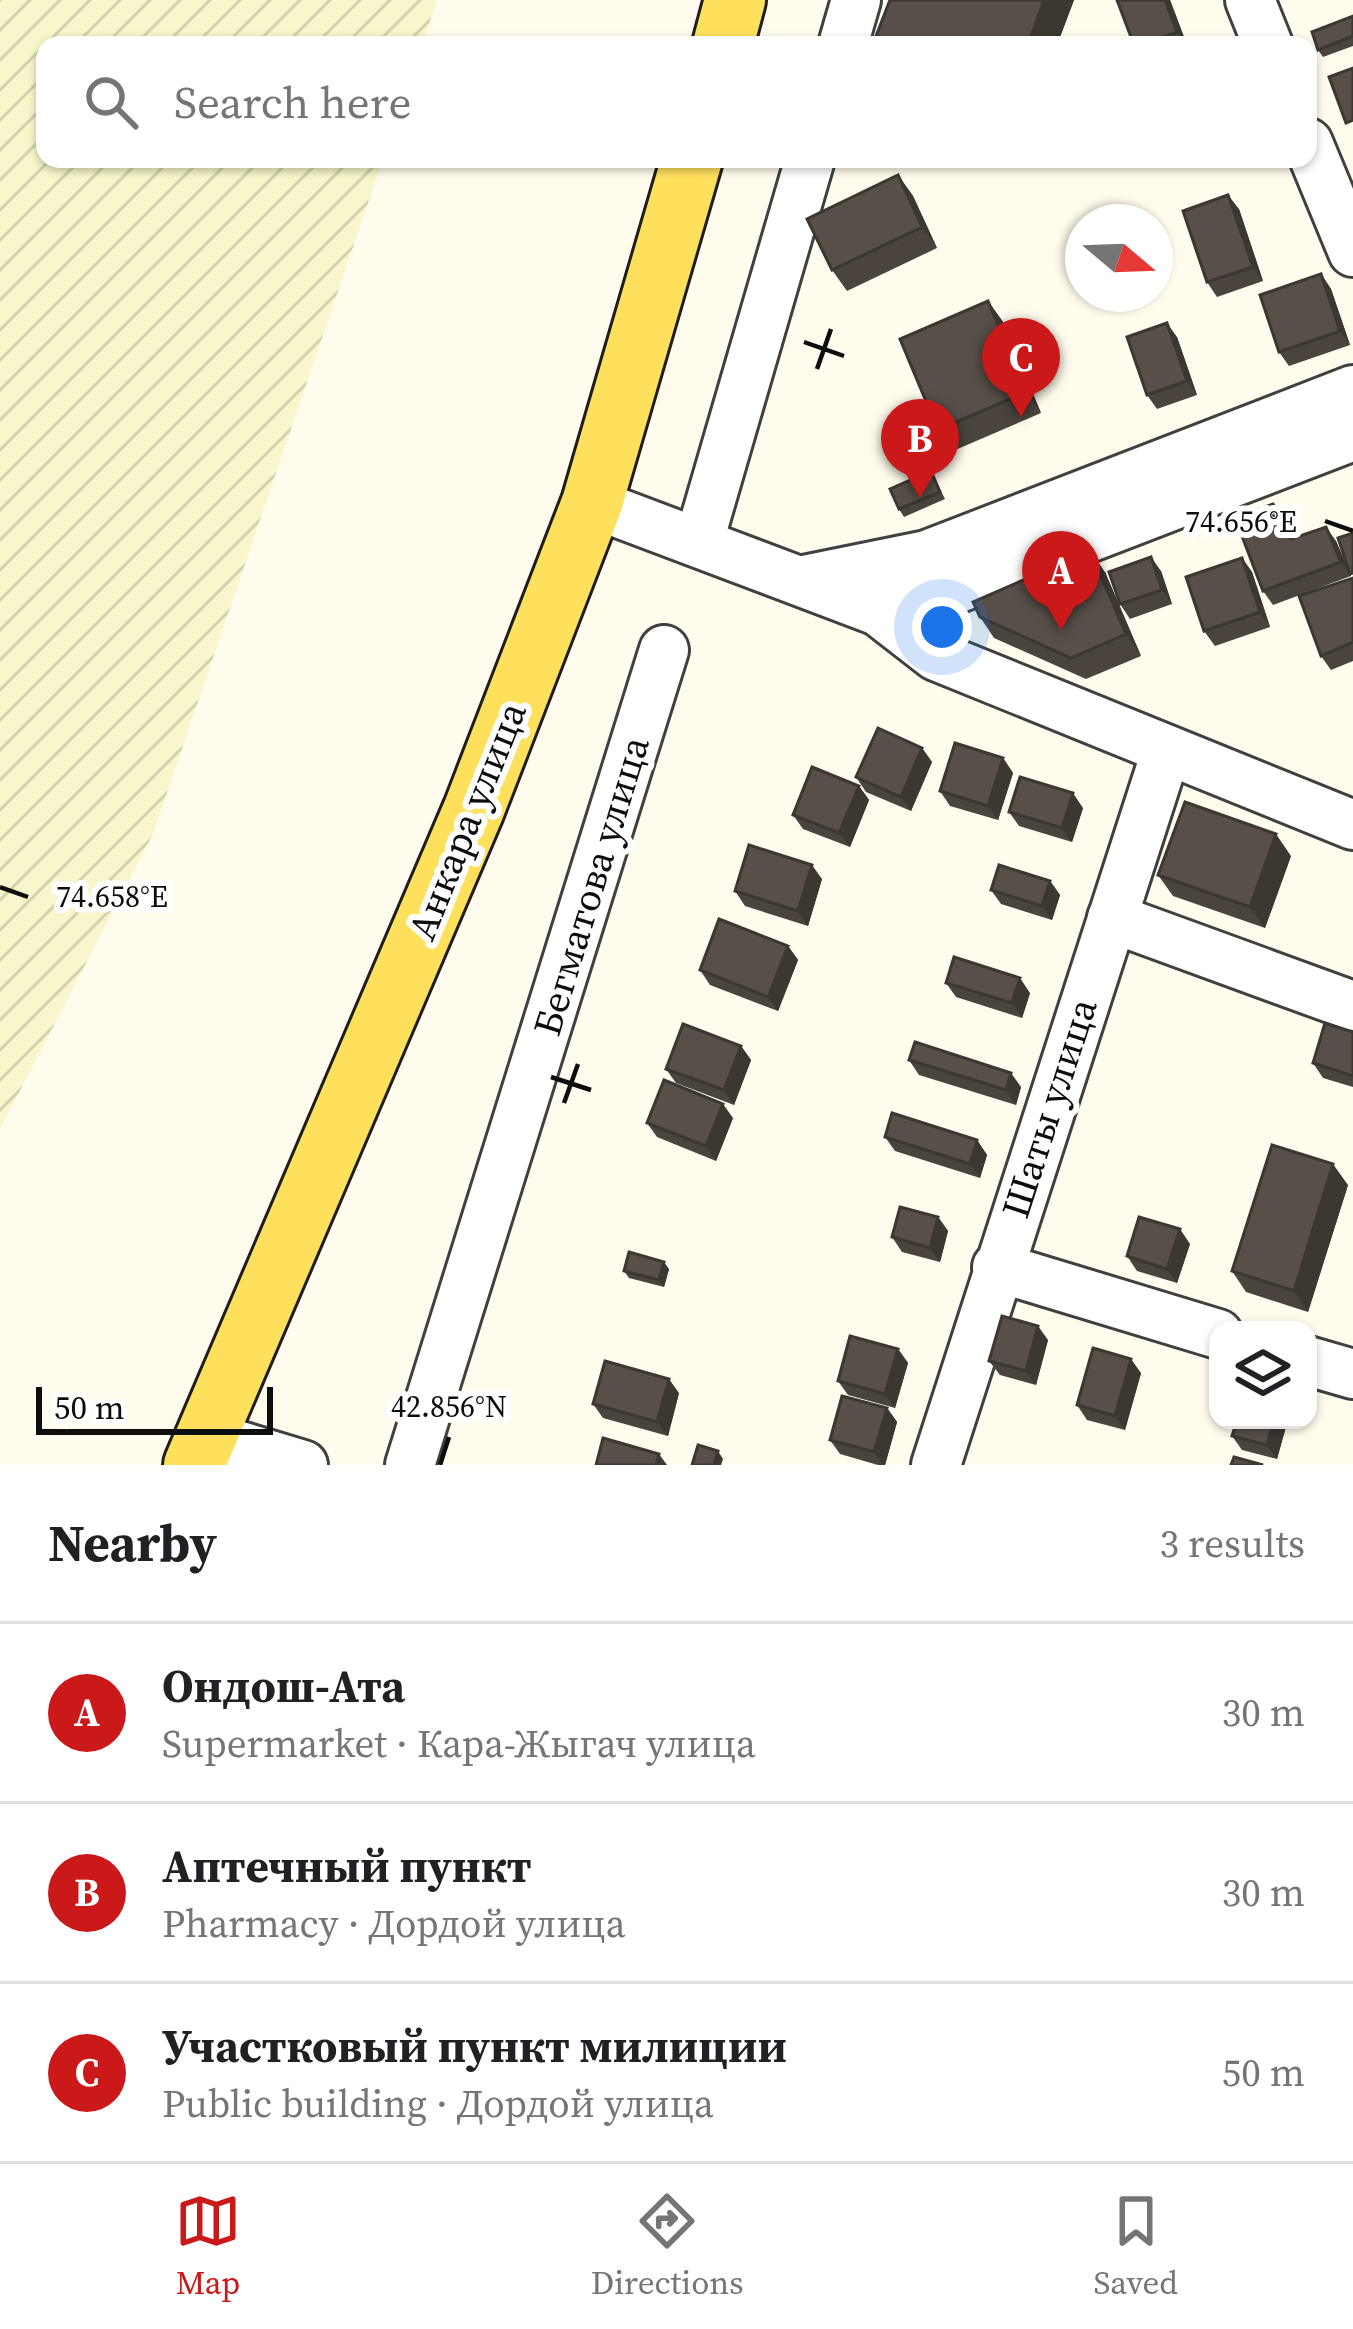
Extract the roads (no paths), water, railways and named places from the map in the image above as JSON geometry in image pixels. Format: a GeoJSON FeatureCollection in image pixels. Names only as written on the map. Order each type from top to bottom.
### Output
{"type":"FeatureCollection","features":[{"type":"Feature","properties":{"kind":"main road"},"geometry":{"type":"LineString","coordinates":[[725,36],[735,0]]}},
{"type":"Feature","properties":{"kind":"main road","name":"Анкара улица"},"geometry":{"type":"LineString","coordinates":[[201,1451],[474,808],[592,503],[689,168]]}},
{"type":"Feature","properties":{"kind":"street"},"geometry":{"type":"LineString","coordinates":[[846,36],[856,0]]}},
{"type":"Feature","properties":{"kind":"street"},"geometry":{"type":"LineString","coordinates":[[1250,0],[1264,36]]}},
{"type":"Feature","properties":{"kind":"street"},"geometry":{"type":"LineString","coordinates":[[1317,164],[1353,252]]}},
{"type":"Feature","properties":{"kind":"street"},"geometry":{"type":"LineString","coordinates":[[699,541],[801,168]]}},
{"type":"Feature","properties":{"kind":"street"},"geometry":{"type":"LineString","coordinates":[[800,581],[927,555],[1353,390]]}},
{"type":"Feature","properties":{"kind":"street"},"geometry":{"type":"LineString","coordinates":[[878,611],[935,597],[1353,436]]}},
{"type":"Feature","properties":{"kind":"street"},"geometry":{"type":"LineString","coordinates":[[592,503],[878,611],[936,656],[1353,825]]}},
{"type":"Feature","properties":{"kind":"street"},"geometry":{"type":"LineString","coordinates":[[920,643],[920,624],[935,597]]}},
{"type":"Feature","properties":{"kind":"street","name":"Бегматова улица"},"geometry":{"type":"LineString","coordinates":[[410,1465],[664,650]]}},
{"type":"Feature","properties":{"kind":"street","name":"Шаты улица"},"geometry":{"type":"LineString","coordinates":[[936,1465],[1166,752]]}},
{"type":"Feature","properties":{"kind":"street"},"geometry":{"type":"LineString","coordinates":[[1112,918],[1353,1006]]}},
{"type":"Feature","properties":{"kind":"street"},"geometry":{"type":"LineString","coordinates":[[997,1267],[1209,1331]]}},
{"type":"Feature","properties":{"kind":"street"},"geometry":{"type":"LineString","coordinates":[[1317,1364],[1353,1374]]}},
{"type":"Feature","properties":{"kind":"street"},"geometry":{"type":"LineString","coordinates":[[201,1451],[303,1465]]}},
{"type":"Feature","properties":{"kind":"place","name":"Участковый пункт милиции"},"geometry":{"type":"Point","coordinates":[1021,417]}},
{"type":"Feature","properties":{"kind":"place","name":"Аптечный пункт"},"geometry":{"type":"Point","coordinates":[920,498]}},
{"type":"Feature","properties":{"kind":"place","name":"Ондош-Ата"},"geometry":{"type":"Point","coordinates":[1061,630]}}]}
